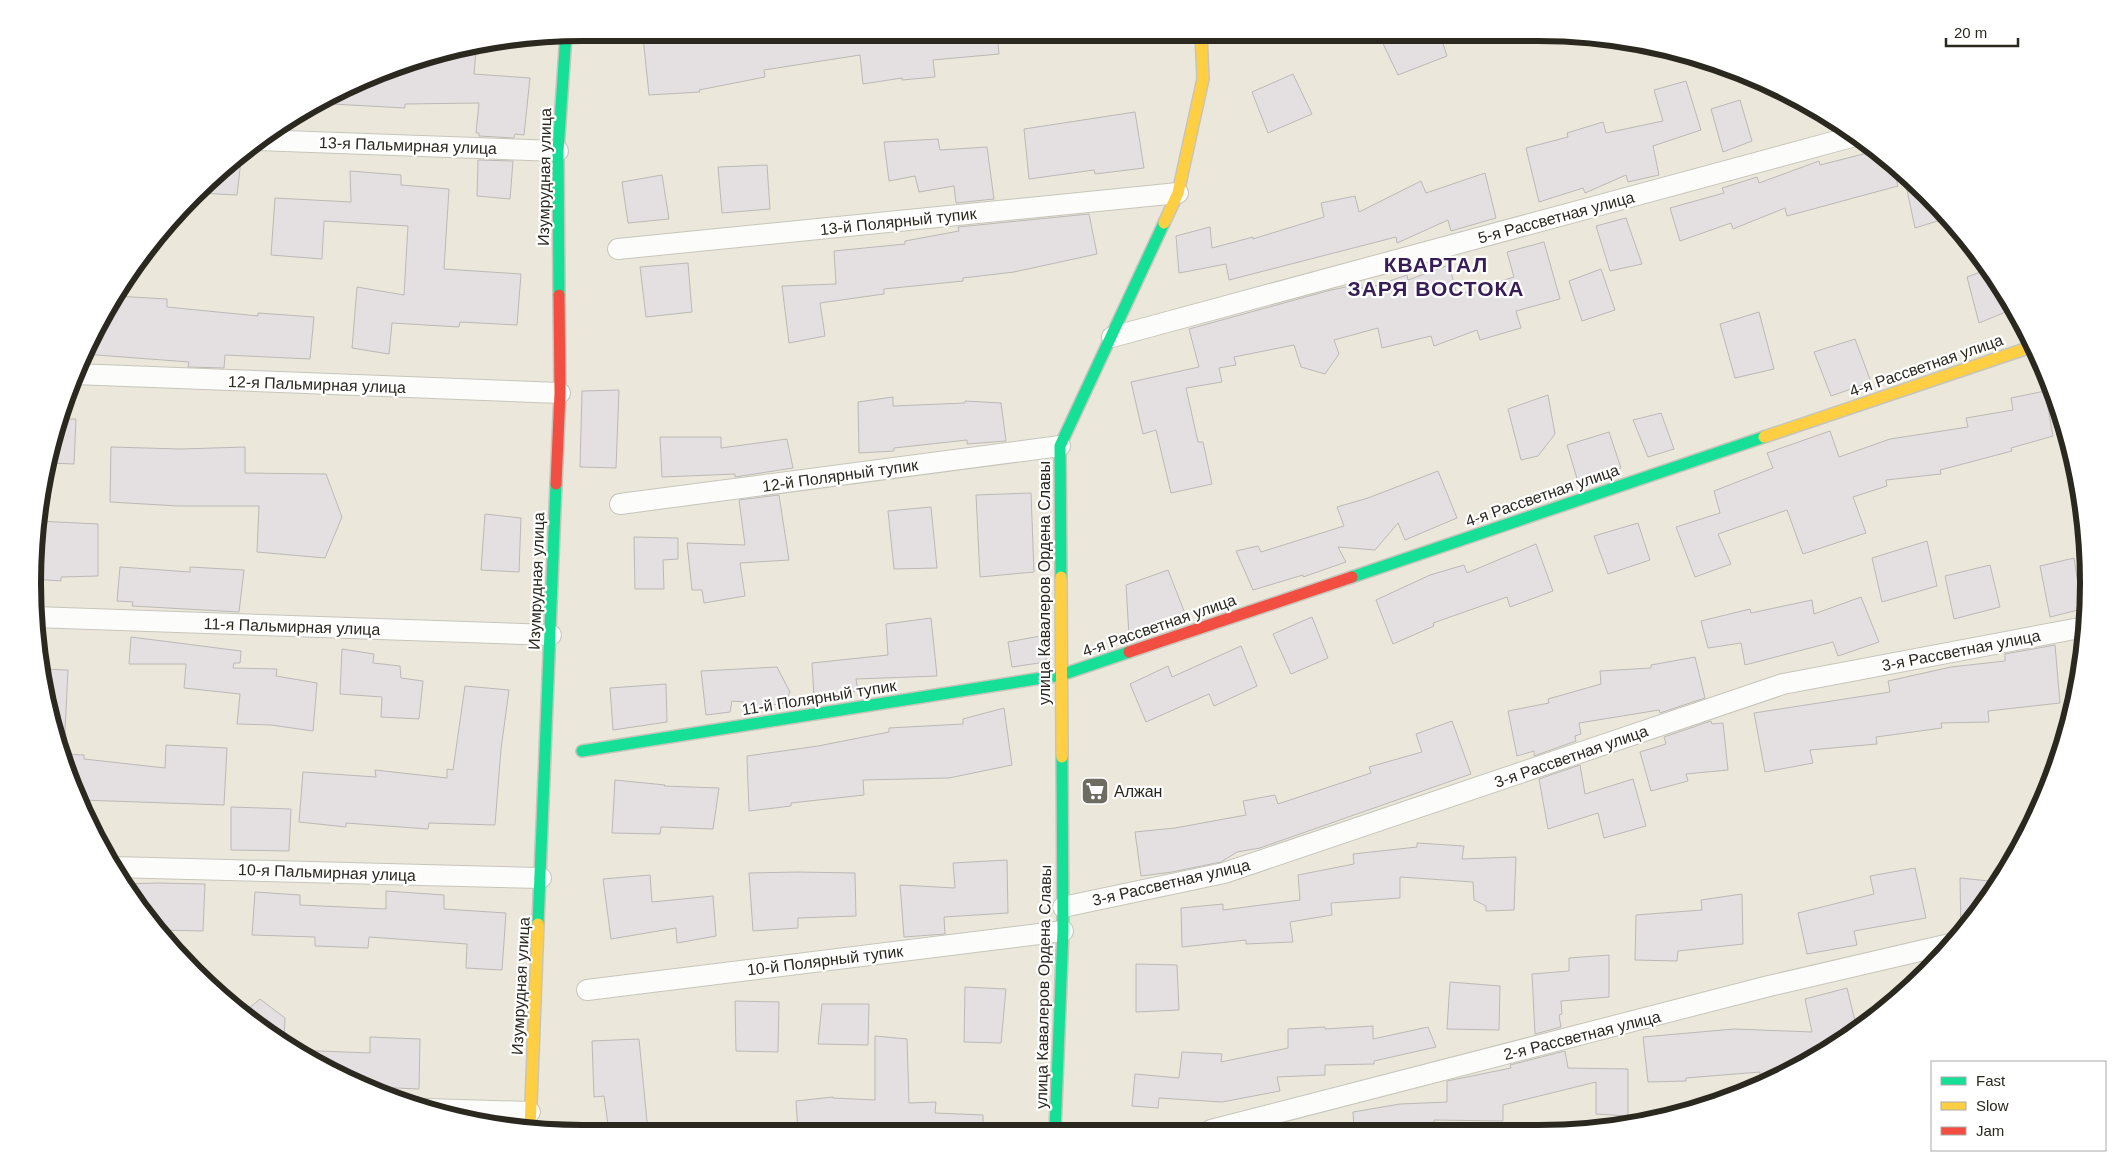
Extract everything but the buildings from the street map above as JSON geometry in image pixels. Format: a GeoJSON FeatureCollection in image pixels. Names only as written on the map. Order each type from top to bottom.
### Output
{"type":"FeatureCollection","features":[{"type":"Feature","properties":{"kind":"street","name":"улица Кавалеров Ордена Славы"},"geometry":{"type":"LineString","coordinates":[[1055,1125],[1063,931],[1060,446],[1178,193],[1203,79],[1201,41]]}},
{"type":"Feature","properties":{"kind":"street","name":"Изумрудная улица"},"geometry":{"type":"LineString","coordinates":[[530,1120],[560,393],[558,151],[565,42]]}},
{"type":"Feature","properties":{"kind":"street","name":"5-я Рассветная улица"},"geometry":{"type":"LineString","coordinates":[[1112,337],[1847,138]]}},
{"type":"Feature","properties":{"kind":"street","name":"13-я Пальмирная улица"},"geometry":{"type":"LineString","coordinates":[[271,140],[558,151]]}},
{"type":"Feature","properties":{"kind":"street","name":"13-й Полярный тупик"},"geometry":{"type":"LineString","coordinates":[[618,249],[1178,193]]}},
{"type":"Feature","properties":{"kind":"street","name":"4-я Рассветная улица"},"geometry":{"type":"LineString","coordinates":[[1061,675],[2027,349]]}},
{"type":"Feature","properties":{"kind":"street","name":"12-я Пальмирная улица"},"geometry":{"type":"LineString","coordinates":[[83,374],[560,393]]}},
{"type":"Feature","properties":{"kind":"street","name":"12-й Полярный тупик"},"geometry":{"type":"LineString","coordinates":[[620,504],[1060,446]]}},
{"type":"Feature","properties":{"kind":"street","name":"11-я Пальмирная улица"},"geometry":{"type":"LineString","coordinates":[[42,617],[551,635]]}},
{"type":"Feature","properties":{"kind":"street","name":"3-я Рассветная улица"},"geometry":{"type":"LineString","coordinates":[[1063,907],[1224,872],[1783,684],[2078,628]]}},
{"type":"Feature","properties":{"kind":"street","name":"11-й Полярный тупик"},"geometry":{"type":"LineString","coordinates":[[582,751],[1061,675]]}},
{"type":"Feature","properties":{"kind":"street","name":"10-я Пальмирная улица"},"geometry":{"type":"LineString","coordinates":[[122,867],[541,878]]}},
{"type":"Feature","properties":{"kind":"street","name":"10-й Полярный тупик"},"geometry":{"type":"LineString","coordinates":[[587,990],[1063,931]]}},
{"type":"Feature","properties":{"kind":"street","name":"2-я Рассветная улица"},"geometry":{"type":"LineString","coordinates":[[1229,1125],[1769,986],[1939,946]]}},
{"type":"Feature","properties":{"kind":"street"},"geometry":{"type":"LineString","coordinates":[[483,1115],[530,1120]]}},
{"type":"Feature","properties":{"kind":"traffic: fast"},"geometry":{"type":"LineString","coordinates":[[559,295],[558,151],[565,42]]}},
{"type":"Feature","properties":{"kind":"traffic: fast"},"geometry":{"type":"LineString","coordinates":[[1061,577],[1060,446],[1164,223]]}},
{"type":"Feature","properties":{"kind":"traffic: fast"},"geometry":{"type":"LineString","coordinates":[[1352,577],[1764,437]]}},
{"type":"Feature","properties":{"kind":"traffic: fast"},"geometry":{"type":"LineString","coordinates":[[538,924],[556,484]]}},
{"type":"Feature","properties":{"kind":"traffic: fast"},"geometry":{"type":"LineString","coordinates":[[582,751],[1061,675],[1129,652]]}},
{"type":"Feature","properties":{"kind":"traffic: fast"},"geometry":{"type":"LineString","coordinates":[[1055,1125],[1063,931],[1062,757]]}},
{"type":"Feature","properties":{"kind":"traffic: slow"},"geometry":{"type":"LineString","coordinates":[[1164,223],[1178,193],[1203,79],[1201,41]]}},
{"type":"Feature","properties":{"kind":"traffic: slow"},"geometry":{"type":"LineString","coordinates":[[1764,437],[2027,349]]}},
{"type":"Feature","properties":{"kind":"traffic: slow"},"geometry":{"type":"LineString","coordinates":[[1061,577],[1062,757]]}},
{"type":"Feature","properties":{"kind":"traffic: slow"},"geometry":{"type":"LineString","coordinates":[[530,1122],[538,924]]}},
{"type":"Feature","properties":{"kind":"traffic: jam"},"geometry":{"type":"LineString","coordinates":[[556,484],[560,393],[559,295]]}},
{"type":"Feature","properties":{"kind":"traffic: jam"},"geometry":{"type":"LineString","coordinates":[[1129,652],[1352,577]]}},
{"type":"Feature","properties":{"kind":"place","name":"Алжан"},"geometry":{"type":"Point","coordinates":[1095,791]}},
{"type":"Feature","properties":{"kind":"district","name":"КВАРТАЛ ЗАРЯ ВОСТОКА"},"geometry":{"type":"Point","coordinates":[1436,277]}}]}
